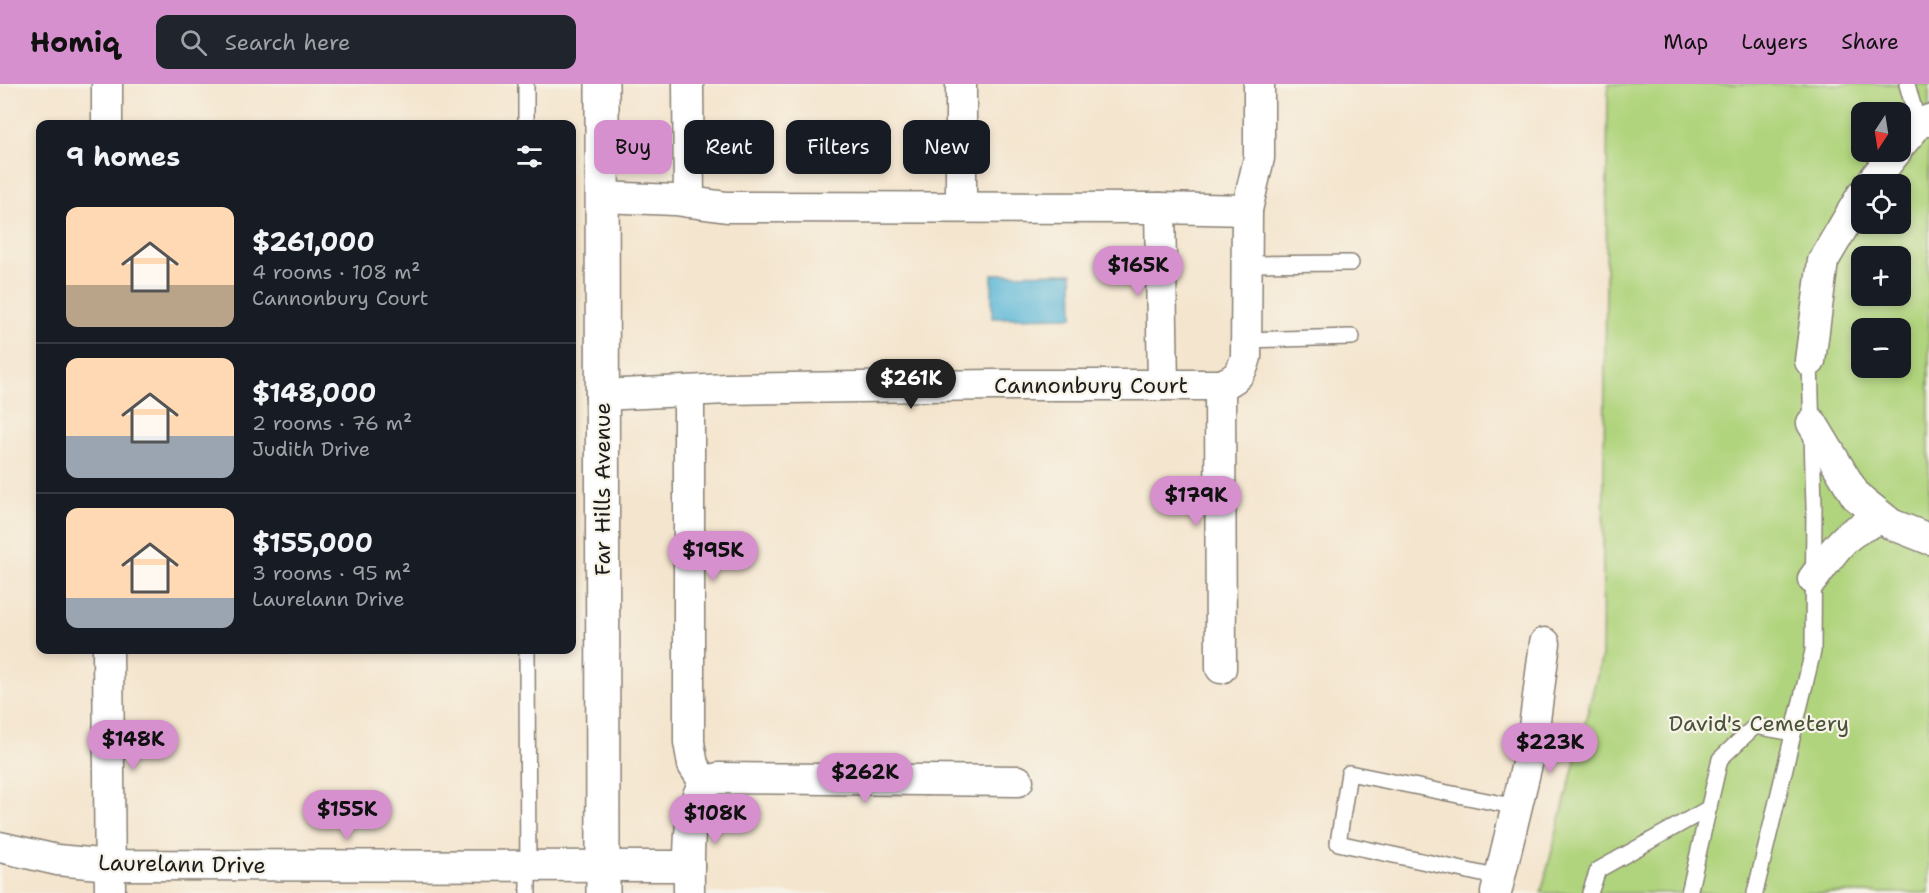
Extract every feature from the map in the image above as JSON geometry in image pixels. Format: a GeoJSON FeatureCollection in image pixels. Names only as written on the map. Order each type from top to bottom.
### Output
{"type":"FeatureCollection","features":[{"type":"Feature","properties":{"kind":"main road","name":"Far Hills Avenue"},"geometry":{"type":"LineString","coordinates":[[602,84],[603,879]]}},
{"type":"Feature","properties":{"kind":"street"},"geometry":{"type":"LineString","coordinates":[[107,84],[107,120]]}},
{"type":"Feature","properties":{"kind":"street"},"geometry":{"type":"LineString","coordinates":[[688,84],[689,202]]}},
{"type":"Feature","properties":{"kind":"street"},"geometry":{"type":"LineString","coordinates":[[961,84],[962,207]]}},
{"type":"Feature","properties":{"kind":"street"},"geometry":{"type":"LineString","coordinates":[[1221,668],[1220,385],[1233,381],[1242,370],[1246,357],[1247,210],[1259,158],[1259,84]]}},
{"type":"Feature","properties":{"kind":"street"},"geometry":{"type":"LineString","coordinates":[[1878,174],[1888,162]]}},
{"type":"Feature","properties":{"kind":"street"},"geometry":{"type":"LineString","coordinates":[[602,197],[750,208],[962,207],[1247,210]]}},
{"type":"Feature","properties":{"kind":"street"},"geometry":{"type":"LineString","coordinates":[[1160,208],[1163,385]]}},
{"type":"Feature","properties":{"kind":"street"},"geometry":{"type":"LineString","coordinates":[[1810,361],[1823,261],[1851,214]]}},
{"type":"Feature","properties":{"kind":"street","name":"Cannonbury Court"},"geometry":{"type":"LineString","coordinates":[[601,395],[727,389],[995,385],[1220,385]]}},
{"type":"Feature","properties":{"kind":"street"},"geometry":{"type":"LineString","coordinates":[[689,392],[689,742],[693,765],[705,783]]}},
{"type":"Feature","properties":{"kind":"street"},"geometry":{"type":"LineString","coordinates":[[1812,423],[1856,496],[1891,524],[1929,539]]}},
{"type":"Feature","properties":{"kind":"street"},"geometry":{"type":"LineString","coordinates":[[1813,579],[1843,538],[1883,518]]}},
{"type":"Feature","properties":{"kind":"street"},"geometry":{"type":"LineString","coordinates":[[1498,885],[1532,743],[1545,643]]}},
{"type":"Feature","properties":{"kind":"street"},"geometry":{"type":"LineString","coordinates":[[108,654],[110,879]]}},
{"type":"Feature","properties":{"kind":"street"},"geometry":{"type":"LineString","coordinates":[[689,879],[693,815],[700,789],[705,783],[718,778],[1018,781]]}},
{"type":"Feature","properties":{"kind":"street","name":"Laurelann Drive"},"geometry":{"type":"LineString","coordinates":[[0,847],[57,860],[110,879],[689,879]]}},
{"type":"Feature","properties":{"kind":"lane"},"geometry":{"type":"LineString","coordinates":[[526,84],[526,120]]}},
{"type":"Feature","properties":{"kind":"lane"},"geometry":{"type":"LineString","coordinates":[[1907,84],[1916,130]]}},
{"type":"Feature","properties":{"kind":"lane"},"geometry":{"type":"LineString","coordinates":[[1247,264],[1351,263]]}},
{"type":"Feature","properties":{"kind":"lane"},"geometry":{"type":"LineString","coordinates":[[1246,340],[1352,337]]}},
{"type":"Feature","properties":{"kind":"lane"},"geometry":{"type":"LineString","coordinates":[[1755,893],[1813,651],[1810,361]]}},
{"type":"Feature","properties":{"kind":"lane"},"geometry":{"type":"LineString","coordinates":[[527,654],[528,879]]}},
{"type":"Feature","properties":{"kind":"lane"},"geometry":{"type":"LineString","coordinates":[[1689,893],[1720,759],[1755,726],[1793,733]]}},
{"type":"Feature","properties":{"kind":"lane"},"geometry":{"type":"LineString","coordinates":[[1498,885],[1338,843],[1349,773],[1517,807]]}},
{"type":"Feature","properties":{"kind":"lane"},"geometry":{"type":"LineString","coordinates":[[1590,893],[1598,870],[1709,808]]}},
{"type":"Feature","properties":{"kind":"green space","name":"David's Cemetery"},"geometry":{"type":"Polygon","coordinates":[[[1608,84],[1929,84],[1929,893],[1541,893],[1602,656],[1608,84]]]}},
{"type":"Feature","properties":{"kind":"water"},"geometry":{"type":"Polygon","coordinates":[[[1072,273],[1073,317],[992,318],[992,274],[1072,273]]]}}]}
